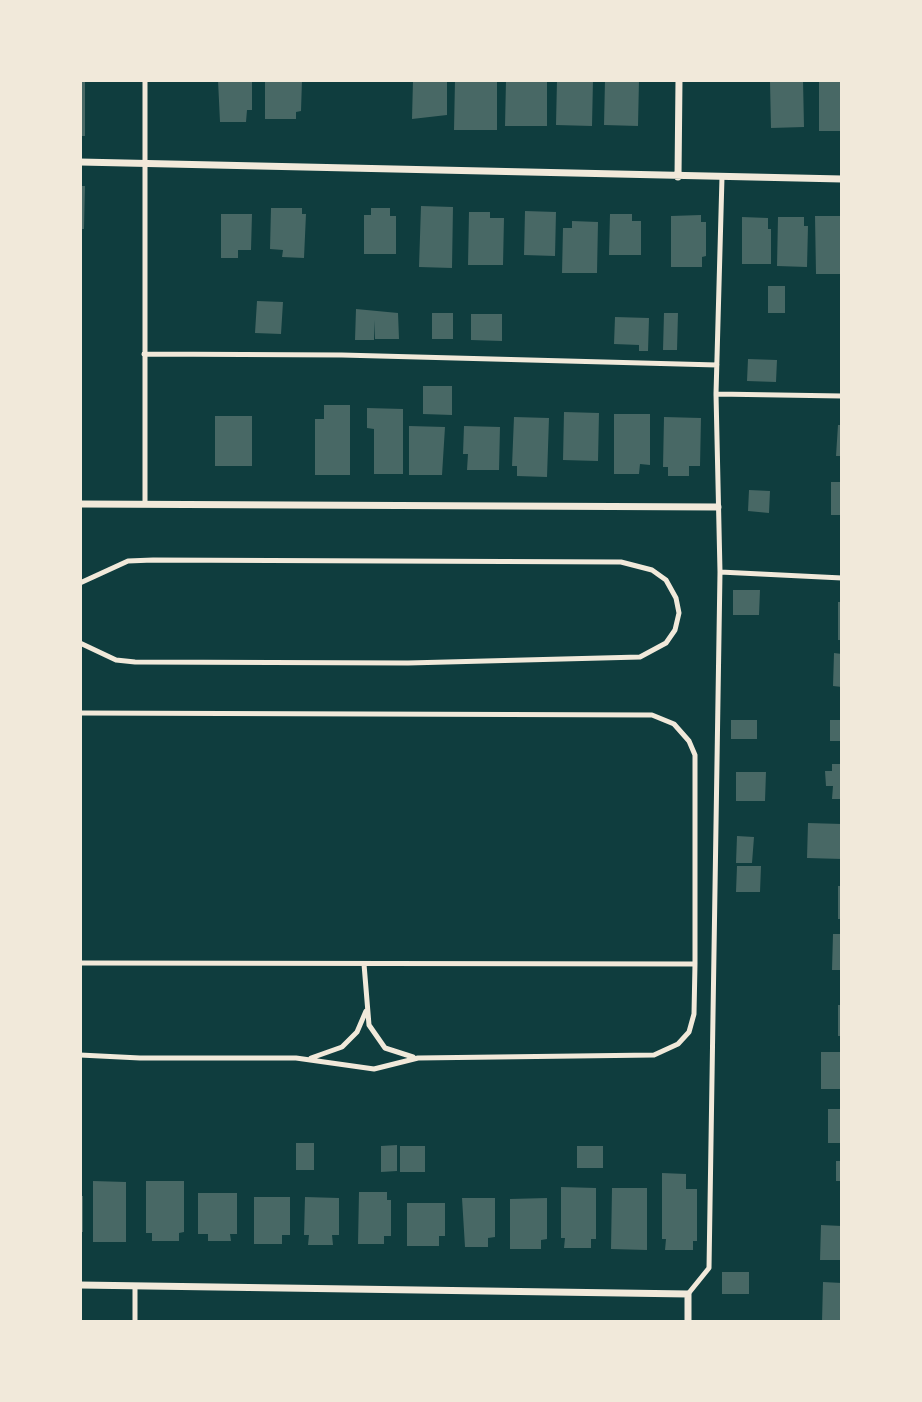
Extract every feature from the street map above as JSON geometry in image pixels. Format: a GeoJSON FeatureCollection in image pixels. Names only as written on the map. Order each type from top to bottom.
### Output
{"type":"FeatureCollection","features":[{"type":"Feature","properties":{"kind":"street"},"geometry":{"type":"LineString","coordinates":[[678,177],[679,80]]}},
{"type":"Feature","properties":{"kind":"street"},"geometry":{"type":"LineString","coordinates":[[80,162],[842,179]]}},
{"type":"Feature","properties":{"kind":"street"},"geometry":{"type":"LineString","coordinates":[[80,504],[718,507]]}},
{"type":"Feature","properties":{"kind":"street"},"geometry":{"type":"LineString","coordinates":[[80,1285],[688,1294],[688,1321]]}},
{"type":"Feature","properties":{"kind":"lane"},"geometry":{"type":"LineString","coordinates":[[145,80],[145,504]]}},
{"type":"Feature","properties":{"kind":"lane"},"geometry":{"type":"LineString","coordinates":[[688,1294],[709,1268],[720,572],[716,394],[722,177]]}},
{"type":"Feature","properties":{"kind":"lane"},"geometry":{"type":"LineString","coordinates":[[144,354],[342,355],[717,365]]}},
{"type":"Feature","properties":{"kind":"lane"},"geometry":{"type":"LineString","coordinates":[[716,394],[842,396]]}},
{"type":"Feature","properties":{"kind":"lane"},"geometry":{"type":"LineString","coordinates":[[80,583],[128,561],[153,560],[621,562],[652,570],[666,580],[676,598],[679,613],[674,630],[666,643],[640,657],[408,663],[159,662],[116,660],[80,643]]}},
{"type":"Feature","properties":{"kind":"lane"},"geometry":{"type":"LineString","coordinates":[[720,572],[842,578]]}},
{"type":"Feature","properties":{"kind":"lane"},"geometry":{"type":"LineString","coordinates":[[80,713],[652,715],[674,724],[689,741],[695,755],[694,1014],[689,1032],[678,1044],[663,1053],[603,1058],[418,1058],[395,1053],[378,1042],[369,1025],[364,964]]}},
{"type":"Feature","properties":{"kind":"lane"},"geometry":{"type":"LineString","coordinates":[[80,963],[695,964]]}},
{"type":"Feature","properties":{"kind":"lane"},"geometry":{"type":"LineString","coordinates":[[308,1059],[342,1048],[357,1032],[367,1009]]}},
{"type":"Feature","properties":{"kind":"lane"},"geometry":{"type":"LineString","coordinates":[[80,1055],[308,1059],[374,1069],[418,1058]]}},
{"type":"Feature","properties":{"kind":"lane"},"geometry":{"type":"LineString","coordinates":[[135,1286],[135,1321]]}},
{"type":"Feature","properties":{"kind":"building"},"geometry":{"type":"Polygon","coordinates":[[[80,80],[85,80],[85,136],[80,136],[80,80]]]}},
{"type":"Feature","properties":{"kind":"building"},"geometry":{"type":"Polygon","coordinates":[[[218,80],[252,80],[252,110],[247,110],[246,122],[220,122],[218,80]]]}},
{"type":"Feature","properties":{"kind":"building"},"geometry":{"type":"Polygon","coordinates":[[[265,80],[302,80],[301,111],[296,112],[296,119],[265,119],[265,80]]]}},
{"type":"Feature","properties":{"kind":"building"},"geometry":{"type":"Polygon","coordinates":[[[413,80],[447,80],[447,115],[412,119],[413,80]]]}},
{"type":"Feature","properties":{"kind":"building"},"geometry":{"type":"Polygon","coordinates":[[[455,80],[497,80],[497,130],[454,130],[455,80]]]}},
{"type":"Feature","properties":{"kind":"building"},"geometry":{"type":"Polygon","coordinates":[[[506,80],[547,80],[547,126],[505,126],[506,80]]]}},
{"type":"Feature","properties":{"kind":"building"},"geometry":{"type":"Polygon","coordinates":[[[557,80],[593,80],[592,126],[556,125],[557,80]]]}},
{"type":"Feature","properties":{"kind":"building"},"geometry":{"type":"Polygon","coordinates":[[[605,80],[639,80],[638,126],[604,125],[605,80]]]}},
{"type":"Feature","properties":{"kind":"building"},"geometry":{"type":"Polygon","coordinates":[[[803,80],[804,127],[771,128],[770,82],[803,80]]]}},
{"type":"Feature","properties":{"kind":"building"},"geometry":{"type":"Polygon","coordinates":[[[819,80],[842,80],[842,131],[819,131],[819,80]]]}},
{"type":"Feature","properties":{"kind":"building"},"geometry":{"type":"Polygon","coordinates":[[[80,186],[85,186],[84,229],[80,229],[80,186]]]}},
{"type":"Feature","properties":{"kind":"building"},"geometry":{"type":"Polygon","coordinates":[[[421,206],[453,207],[452,268],[419,267],[421,206]]]}},
{"type":"Feature","properties":{"kind":"building"},"geometry":{"type":"Polygon","coordinates":[[[271,208],[302,208],[302,214],[306,214],[304,258],[282,257],[283,250],[270,249],[271,208]]]}},
{"type":"Feature","properties":{"kind":"building"},"geometry":{"type":"Polygon","coordinates":[[[371,208],[390,208],[390,216],[396,216],[396,254],[364,254],[364,215],[371,215],[371,208]]]}},
{"type":"Feature","properties":{"kind":"building"},"geometry":{"type":"Polygon","coordinates":[[[525,211],[556,212],[555,256],[524,255],[525,211]]]}},
{"type":"Feature","properties":{"kind":"building"},"geometry":{"type":"Polygon","coordinates":[[[469,212],[490,212],[490,218],[504,218],[503,265],[468,265],[469,212]]]}},
{"type":"Feature","properties":{"kind":"building"},"geometry":{"type":"Polygon","coordinates":[[[221,214],[252,214],[251,250],[238,250],[238,258],[221,258],[221,214]]]}},
{"type":"Feature","properties":{"kind":"building"},"geometry":{"type":"Polygon","coordinates":[[[610,214],[632,214],[632,221],[641,221],[641,255],[609,255],[610,214]]]}},
{"type":"Feature","properties":{"kind":"building"},"geometry":{"type":"Polygon","coordinates":[[[701,215],[701,222],[706,222],[706,256],[702,257],[702,267],[671,267],[671,216],[701,215]]]}},
{"type":"Feature","properties":{"kind":"building"},"geometry":{"type":"Polygon","coordinates":[[[815,216],[842,216],[841,274],[816,274],[815,216]]]}},
{"type":"Feature","properties":{"kind":"building"},"geometry":{"type":"Polygon","coordinates":[[[742,217],[768,218],[768,229],[771,229],[771,264],[742,264],[742,217]]]}},
{"type":"Feature","properties":{"kind":"building"},"geometry":{"type":"Polygon","coordinates":[[[778,217],[804,217],[804,226],[808,226],[807,267],[777,266],[778,217]]]}},
{"type":"Feature","properties":{"kind":"building"},"geometry":{"type":"Polygon","coordinates":[[[572,221],[598,222],[597,273],[562,273],[563,228],[572,228],[572,221]]]}},
{"type":"Feature","properties":{"kind":"building"},"geometry":{"type":"Polygon","coordinates":[[[768,286],[785,286],[785,313],[768,313],[768,286]]]}},
{"type":"Feature","properties":{"kind":"building"},"geometry":{"type":"Polygon","coordinates":[[[257,301],[283,302],[281,334],[255,333],[257,301]]]}},
{"type":"Feature","properties":{"kind":"building"},"geometry":{"type":"Polygon","coordinates":[[[356,309],[398,313],[399,339],[375,339],[374,320],[374,340],[355,340],[356,309]]]}},
{"type":"Feature","properties":{"kind":"building"},"geometry":{"type":"Polygon","coordinates":[[[432,313],[453,313],[453,339],[432,339],[432,313]]]}},
{"type":"Feature","properties":{"kind":"building"},"geometry":{"type":"Polygon","coordinates":[[[664,313],[678,313],[677,350],[663,350],[664,313]]]}},
{"type":"Feature","properties":{"kind":"building"},"geometry":{"type":"Polygon","coordinates":[[[471,314],[502,314],[502,341],[471,340],[471,314]]]}},
{"type":"Feature","properties":{"kind":"building"},"geometry":{"type":"Polygon","coordinates":[[[615,317],[649,318],[648,351],[639,351],[639,345],[614,344],[615,317]]]}},
{"type":"Feature","properties":{"kind":"building"},"geometry":{"type":"Polygon","coordinates":[[[748,359],[777,360],[776,382],[747,381],[748,359]]]}},
{"type":"Feature","properties":{"kind":"building"},"geometry":{"type":"Polygon","coordinates":[[[423,386],[452,386],[452,415],[423,414],[423,386]]]}},
{"type":"Feature","properties":{"kind":"building"},"geometry":{"type":"Polygon","coordinates":[[[324,405],[350,405],[350,475],[315,475],[315,419],[324,419],[324,405]]]}},
{"type":"Feature","properties":{"kind":"building"},"geometry":{"type":"Polygon","coordinates":[[[367,408],[403,409],[403,474],[374,474],[374,429],[367,428],[367,408]]]}},
{"type":"Feature","properties":{"kind":"building"},"geometry":{"type":"Polygon","coordinates":[[[564,412],[599,413],[598,461],[563,460],[564,412]]]}},
{"type":"Feature","properties":{"kind":"building"},"geometry":{"type":"Polygon","coordinates":[[[614,414],[650,414],[650,465],[640,464],[639,474],[614,474],[614,414]]]}},
{"type":"Feature","properties":{"kind":"building"},"geometry":{"type":"Polygon","coordinates":[[[215,416],[252,416],[252,466],[215,466],[215,416]]]}},
{"type":"Feature","properties":{"kind":"building"},"geometry":{"type":"Polygon","coordinates":[[[514,417],[549,418],[547,477],[517,476],[517,466],[512,466],[514,417]]]}},
{"type":"Feature","properties":{"kind":"building"},"geometry":{"type":"Polygon","coordinates":[[[664,417],[701,418],[700,466],[689,466],[689,476],[668,476],[668,467],[663,467],[664,417]]]}},
{"type":"Feature","properties":{"kind":"building"},"geometry":{"type":"Polygon","coordinates":[[[838,425],[842,425],[842,456],[836,456],[838,425]]]}},
{"type":"Feature","properties":{"kind":"building"},"geometry":{"type":"Polygon","coordinates":[[[409,426],[445,427],[442,475],[409,475],[409,426]]]}},
{"type":"Feature","properties":{"kind":"building"},"geometry":{"type":"Polygon","coordinates":[[[464,426],[500,427],[499,470],[467,470],[468,454],[463,454],[464,426]]]}},
{"type":"Feature","properties":{"kind":"building"},"geometry":{"type":"Polygon","coordinates":[[[831,482],[842,482],[842,515],[831,515],[831,482]]]}},
{"type":"Feature","properties":{"kind":"building"},"geometry":{"type":"Polygon","coordinates":[[[749,490],[770,491],[769,513],[748,511],[749,490]]]}},
{"type":"Feature","properties":{"kind":"building"},"geometry":{"type":"Polygon","coordinates":[[[733,590],[760,590],[759,615],[733,615],[733,590]]]}},
{"type":"Feature","properties":{"kind":"building"},"geometry":{"type":"Polygon","coordinates":[[[838,602],[842,602],[842,640],[838,640],[838,602]]]}},
{"type":"Feature","properties":{"kind":"building"},"geometry":{"type":"Polygon","coordinates":[[[834,653],[842,654],[842,687],[833,686],[834,653]]]}},
{"type":"Feature","properties":{"kind":"building"},"geometry":{"type":"Polygon","coordinates":[[[731,720],[757,720],[757,739],[731,739],[731,720]]]}},
{"type":"Feature","properties":{"kind":"building"},"geometry":{"type":"Polygon","coordinates":[[[830,720],[842,720],[842,741],[830,741],[830,720]]]}},
{"type":"Feature","properties":{"kind":"building"},"geometry":{"type":"Polygon","coordinates":[[[832,764],[842,764],[842,799],[832,799],[833,786],[826,786],[825,771],[832,771],[832,764]]]}},
{"type":"Feature","properties":{"kind":"building"},"geometry":{"type":"Polygon","coordinates":[[[736,772],[766,772],[765,801],[736,801],[736,772]]]}},
{"type":"Feature","properties":{"kind":"building"},"geometry":{"type":"Polygon","coordinates":[[[808,823],[842,824],[842,859],[807,858],[808,823]]]}},
{"type":"Feature","properties":{"kind":"building"},"geometry":{"type":"Polygon","coordinates":[[[737,836],[754,837],[752,863],[736,863],[737,836]]]}},
{"type":"Feature","properties":{"kind":"building"},"geometry":{"type":"Polygon","coordinates":[[[737,866],[761,866],[760,892],[736,892],[737,866]]]}},
{"type":"Feature","properties":{"kind":"building"},"geometry":{"type":"Polygon","coordinates":[[[838,886],[842,886],[842,919],[838,919],[838,886]]]}},
{"type":"Feature","properties":{"kind":"building"},"geometry":{"type":"Polygon","coordinates":[[[833,934],[842,934],[842,970],[832,970],[833,934]]]}},
{"type":"Feature","properties":{"kind":"building"},"geometry":{"type":"Polygon","coordinates":[[[838,1005],[842,1005],[842,1036],[838,1036],[838,1005]]]}},
{"type":"Feature","properties":{"kind":"building"},"geometry":{"type":"Polygon","coordinates":[[[821,1052],[842,1052],[842,1089],[821,1089],[821,1052]]]}},
{"type":"Feature","properties":{"kind":"building"},"geometry":{"type":"Polygon","coordinates":[[[828,1109],[842,1109],[842,1143],[828,1143],[828,1109]]]}},
{"type":"Feature","properties":{"kind":"building"},"geometry":{"type":"Polygon","coordinates":[[[296,1143],[314,1143],[314,1170],[296,1170],[296,1143]]]}},
{"type":"Feature","properties":{"kind":"building"},"geometry":{"type":"Polygon","coordinates":[[[397,1145],[397,1171],[381,1172],[381,1146],[397,1145]]]}},
{"type":"Feature","properties":{"kind":"building"},"geometry":{"type":"Polygon","coordinates":[[[400,1146],[425,1146],[425,1172],[400,1172],[400,1146]]]}},
{"type":"Feature","properties":{"kind":"building"},"geometry":{"type":"Polygon","coordinates":[[[577,1146],[603,1146],[603,1168],[577,1168],[577,1146]]]}},
{"type":"Feature","properties":{"kind":"building"},"geometry":{"type":"Polygon","coordinates":[[[836,1161],[842,1161],[842,1181],[836,1181],[836,1161]]]}},
{"type":"Feature","properties":{"kind":"building"},"geometry":{"type":"Polygon","coordinates":[[[662,1173],[686,1174],[686,1189],[697,1189],[697,1241],[693,1241],[693,1250],[665,1250],[666,1239],[662,1239],[662,1173]]]}},
{"type":"Feature","properties":{"kind":"building"},"geometry":{"type":"Polygon","coordinates":[[[93,1181],[126,1182],[126,1242],[93,1242],[93,1181]]]}},
{"type":"Feature","properties":{"kind":"building"},"geometry":{"type":"Polygon","coordinates":[[[146,1181],[184,1181],[184,1232],[179,1233],[179,1241],[152,1241],[152,1233],[146,1233],[146,1181]]]}},
{"type":"Feature","properties":{"kind":"building"},"geometry":{"type":"Polygon","coordinates":[[[561,1187],[596,1188],[596,1239],[591,1239],[591,1248],[564,1248],[565,1238],[561,1238],[561,1187]]]}},
{"type":"Feature","properties":{"kind":"building"},"geometry":{"type":"Polygon","coordinates":[[[612,1188],[647,1188],[647,1250],[611,1249],[612,1188]]]}},
{"type":"Feature","properties":{"kind":"building"},"geometry":{"type":"Polygon","coordinates":[[[359,1192],[387,1192],[387,1200],[391,1200],[391,1236],[384,1236],[384,1244],[358,1244],[359,1192]]]}},
{"type":"Feature","properties":{"kind":"building"},"geometry":{"type":"Polygon","coordinates":[[[198,1193],[237,1193],[237,1234],[230,1234],[231,1241],[208,1241],[208,1234],[198,1234],[198,1193]]]}},
{"type":"Feature","properties":{"kind":"building"},"geometry":{"type":"Polygon","coordinates":[[[80,1196],[83,1196],[83,1232],[80,1232],[80,1196]]]}},
{"type":"Feature","properties":{"kind":"building"},"geometry":{"type":"Polygon","coordinates":[[[254,1197],[290,1197],[290,1235],[282,1235],[282,1244],[254,1244],[254,1197]]]}},
{"type":"Feature","properties":{"kind":"building"},"geometry":{"type":"Polygon","coordinates":[[[305,1197],[339,1198],[339,1235],[332,1235],[333,1245],[308,1245],[309,1235],[304,1235],[305,1197]]]}},
{"type":"Feature","properties":{"kind":"building"},"geometry":{"type":"Polygon","coordinates":[[[462,1198],[495,1198],[495,1237],[488,1238],[488,1247],[465,1247],[462,1198]]]}},
{"type":"Feature","properties":{"kind":"building"},"geometry":{"type":"Polygon","coordinates":[[[547,1198],[547,1239],[541,1240],[541,1249],[510,1249],[510,1199],[547,1198]]]}},
{"type":"Feature","properties":{"kind":"building"},"geometry":{"type":"Polygon","coordinates":[[[407,1203],[445,1203],[445,1236],[439,1236],[439,1246],[407,1246],[407,1203]]]}},
{"type":"Feature","properties":{"kind":"building"},"geometry":{"type":"Polygon","coordinates":[[[821,1225],[842,1226],[842,1260],[820,1260],[821,1225]]]}},
{"type":"Feature","properties":{"kind":"building"},"geometry":{"type":"Polygon","coordinates":[[[722,1272],[749,1272],[749,1294],[722,1294],[722,1272]]]}},
{"type":"Feature","properties":{"kind":"building"},"geometry":{"type":"Polygon","coordinates":[[[823,1282],[842,1283],[842,1322],[822,1322],[823,1282]]]}}]}
